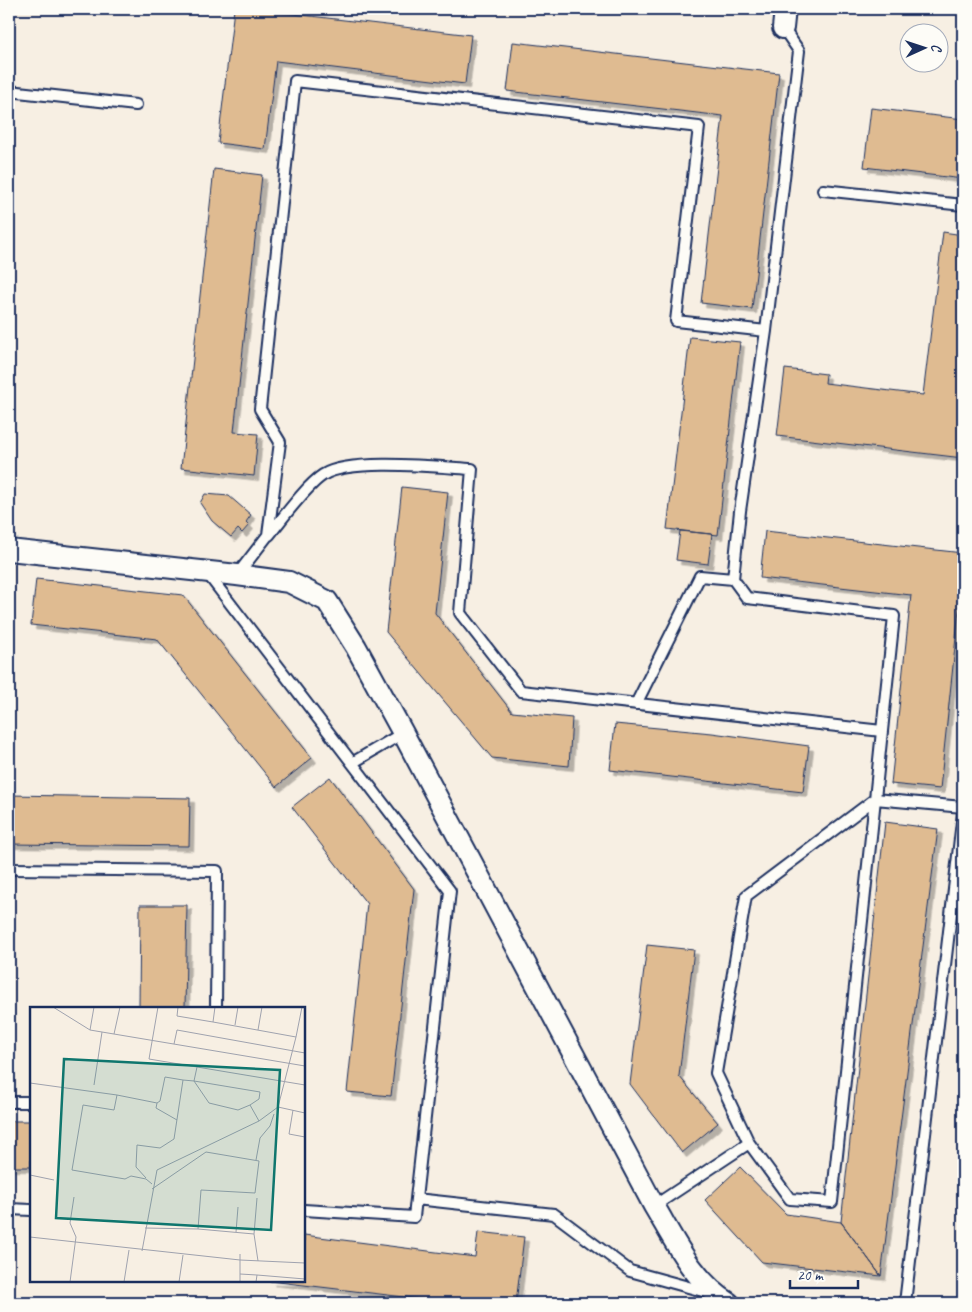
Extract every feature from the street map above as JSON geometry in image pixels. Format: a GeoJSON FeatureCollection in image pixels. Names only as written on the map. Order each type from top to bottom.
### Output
{"type":"FeatureCollection","features":[{"type":"Feature","properties":{"kind":"street"},"geometry":{"type":"LineString","coordinates":[[9,550],[236,574],[289,582],[328,601],[356,647],[403,733],[654,1206],[696,1275],[722,1299]]}},
{"type":"Feature","properties":{"kind":"lane"},"geometry":{"type":"LineString","coordinates":[[784,18],[799,50],[766,331],[740,511],[733,579],[748,598],[894,616],[875,799],[832,1202],[790,1199],[749,1143],[716,1073],[746,896],[875,799],[963,807]]}},
{"type":"Feature","properties":{"kind":"lane"},"geometry":{"type":"LineString","coordinates":[[268,535],[280,442],[260,409],[295,81],[699,127],[676,321],[766,331]]}},
{"type":"Feature","properties":{"kind":"lane"},"geometry":{"type":"LineString","coordinates":[[9,91],[136,105]]}},
{"type":"Feature","properties":{"kind":"lane"},"geometry":{"type":"LineString","coordinates":[[823,190],[963,205]]}},
{"type":"Feature","properties":{"kind":"lane"},"geometry":{"type":"LineString","coordinates":[[236,574],[314,482],[335,469],[407,465],[472,469],[460,614],[521,691],[882,731]]}},
{"type":"Feature","properties":{"kind":"lane"},"geometry":{"type":"LineString","coordinates":[[207,572],[450,891],[414,1217],[305,1210]]}},
{"type":"Feature","properties":{"kind":"lane"},"geometry":{"type":"LineString","coordinates":[[636,704],[700,576],[733,579]]}},
{"type":"Feature","properties":{"kind":"lane"},"geometry":{"type":"LineString","coordinates":[[352,763],[403,733]]}},
{"type":"Feature","properties":{"kind":"lane"},"geometry":{"type":"LineString","coordinates":[[905,1303],[963,813]]}},
{"type":"Feature","properties":{"kind":"lane"},"geometry":{"type":"LineString","coordinates":[[9,869],[217,871],[216,1007]]}},
{"type":"Feature","properties":{"kind":"lane"},"geometry":{"type":"LineString","coordinates":[[9,1102],[30,1102]]}},
{"type":"Feature","properties":{"kind":"lane"},"geometry":{"type":"LineString","coordinates":[[654,1206],[749,1143]]}},
{"type":"Feature","properties":{"kind":"lane"},"geometry":{"type":"LineString","coordinates":[[416,1198],[554,1214],[630,1271],[722,1299]]}},
{"type":"Feature","properties":{"kind":"lane"},"geometry":{"type":"LineString","coordinates":[[9,1209],[30,1210]]}},
{"type":"Feature","properties":{"kind":"building"},"geometry":{"type":"Polygon","coordinates":[[[234,9],[251,9],[471,35],[465,84],[276,61],[265,149],[218,143],[234,9]]]}},
{"type":"Feature","properties":{"kind":"building"},"geometry":{"type":"Polygon","coordinates":[[[513,42],[779,73],[752,309],[701,303],[723,116],[507,91],[513,42]]]}},
{"type":"Feature","properties":{"kind":"building"},"geometry":{"type":"Polygon","coordinates":[[[871,108],[963,119],[963,179],[864,167],[871,108]]]}},
{"type":"Feature","properties":{"kind":"building"},"geometry":{"type":"Polygon","coordinates":[[[214,169],[262,175],[234,432],[258,434],[254,476],[181,468],[214,169]]]}},
{"type":"Feature","properties":{"kind":"building"},"geometry":{"type":"Polygon","coordinates":[[[943,232],[963,235],[963,458],[777,436],[785,369],[826,374],[825,383],[923,395],[943,232]]]}},
{"type":"Feature","properties":{"kind":"building"},"geometry":{"type":"Polygon","coordinates":[[[690,337],[740,342],[718,535],[667,529],[690,337]]]}},
{"type":"Feature","properties":{"kind":"building"},"geometry":{"type":"Polygon","coordinates":[[[402,487],[448,492],[435,613],[512,712],[572,718],[569,766],[492,758],[386,632],[402,487]]]}},
{"type":"Feature","properties":{"kind":"building"},"geometry":{"type":"Polygon","coordinates":[[[205,494],[229,496],[251,515],[246,522],[249,525],[242,533],[238,529],[231,537],[212,521],[200,503],[205,494]]]}},
{"type":"Feature","properties":{"kind":"building"},"geometry":{"type":"Polygon","coordinates":[[[680,531],[712,534],[708,564],[676,560],[680,531]]]}},
{"type":"Feature","properties":{"kind":"building"},"geometry":{"type":"Polygon","coordinates":[[[765,531],[963,553],[963,571],[940,789],[891,784],[911,595],[760,578],[765,531]]]}},
{"type":"Feature","properties":{"kind":"building"},"geometry":{"type":"Polygon","coordinates":[[[36,579],[183,595],[312,758],[276,787],[157,639],[31,625],[36,579]]]}},
{"type":"Feature","properties":{"kind":"building"},"geometry":{"type":"Polygon","coordinates":[[[615,724],[712,733],[809,746],[803,792],[610,770],[615,724]]]}},
{"type":"Feature","properties":{"kind":"building"},"geometry":{"type":"Polygon","coordinates":[[[330,777],[414,889],[391,1096],[347,1092],[367,904],[292,807],[330,777]]]}},
{"type":"Feature","properties":{"kind":"building"},"geometry":{"type":"Polygon","coordinates":[[[9,795],[190,798],[189,846],[9,844],[9,795]]]}},
{"type":"Feature","properties":{"kind":"building"},"geometry":{"type":"Polygon","coordinates":[[[885,822],[938,829],[881,1276],[841,1222],[885,822]]]}},
{"type":"Feature","properties":{"kind":"building"},"geometry":{"type":"Polygon","coordinates":[[[140,905],[187,905],[185,1007],[139,1007],[140,905]]]}},
{"type":"Feature","properties":{"kind":"building"},"geometry":{"type":"Polygon","coordinates":[[[647,945],[694,950],[679,1076],[718,1123],[682,1153],[630,1084],[647,945]]]}},
{"type":"Feature","properties":{"kind":"building"},"geometry":{"type":"Polygon","coordinates":[[[9,1121],[30,1121],[30,1167],[9,1167],[9,1121]]]}},
{"type":"Feature","properties":{"kind":"building"},"geometry":{"type":"Polygon","coordinates":[[[740,1167],[786,1214],[841,1222],[881,1276],[762,1262],[705,1200],[740,1167]]]}},
{"type":"Feature","properties":{"kind":"building"},"geometry":{"type":"Polygon","coordinates":[[[478,1232],[524,1237],[516,1303],[455,1303],[278,1282],[305,1282],[305,1235],[475,1257],[478,1232]]]}}]}
